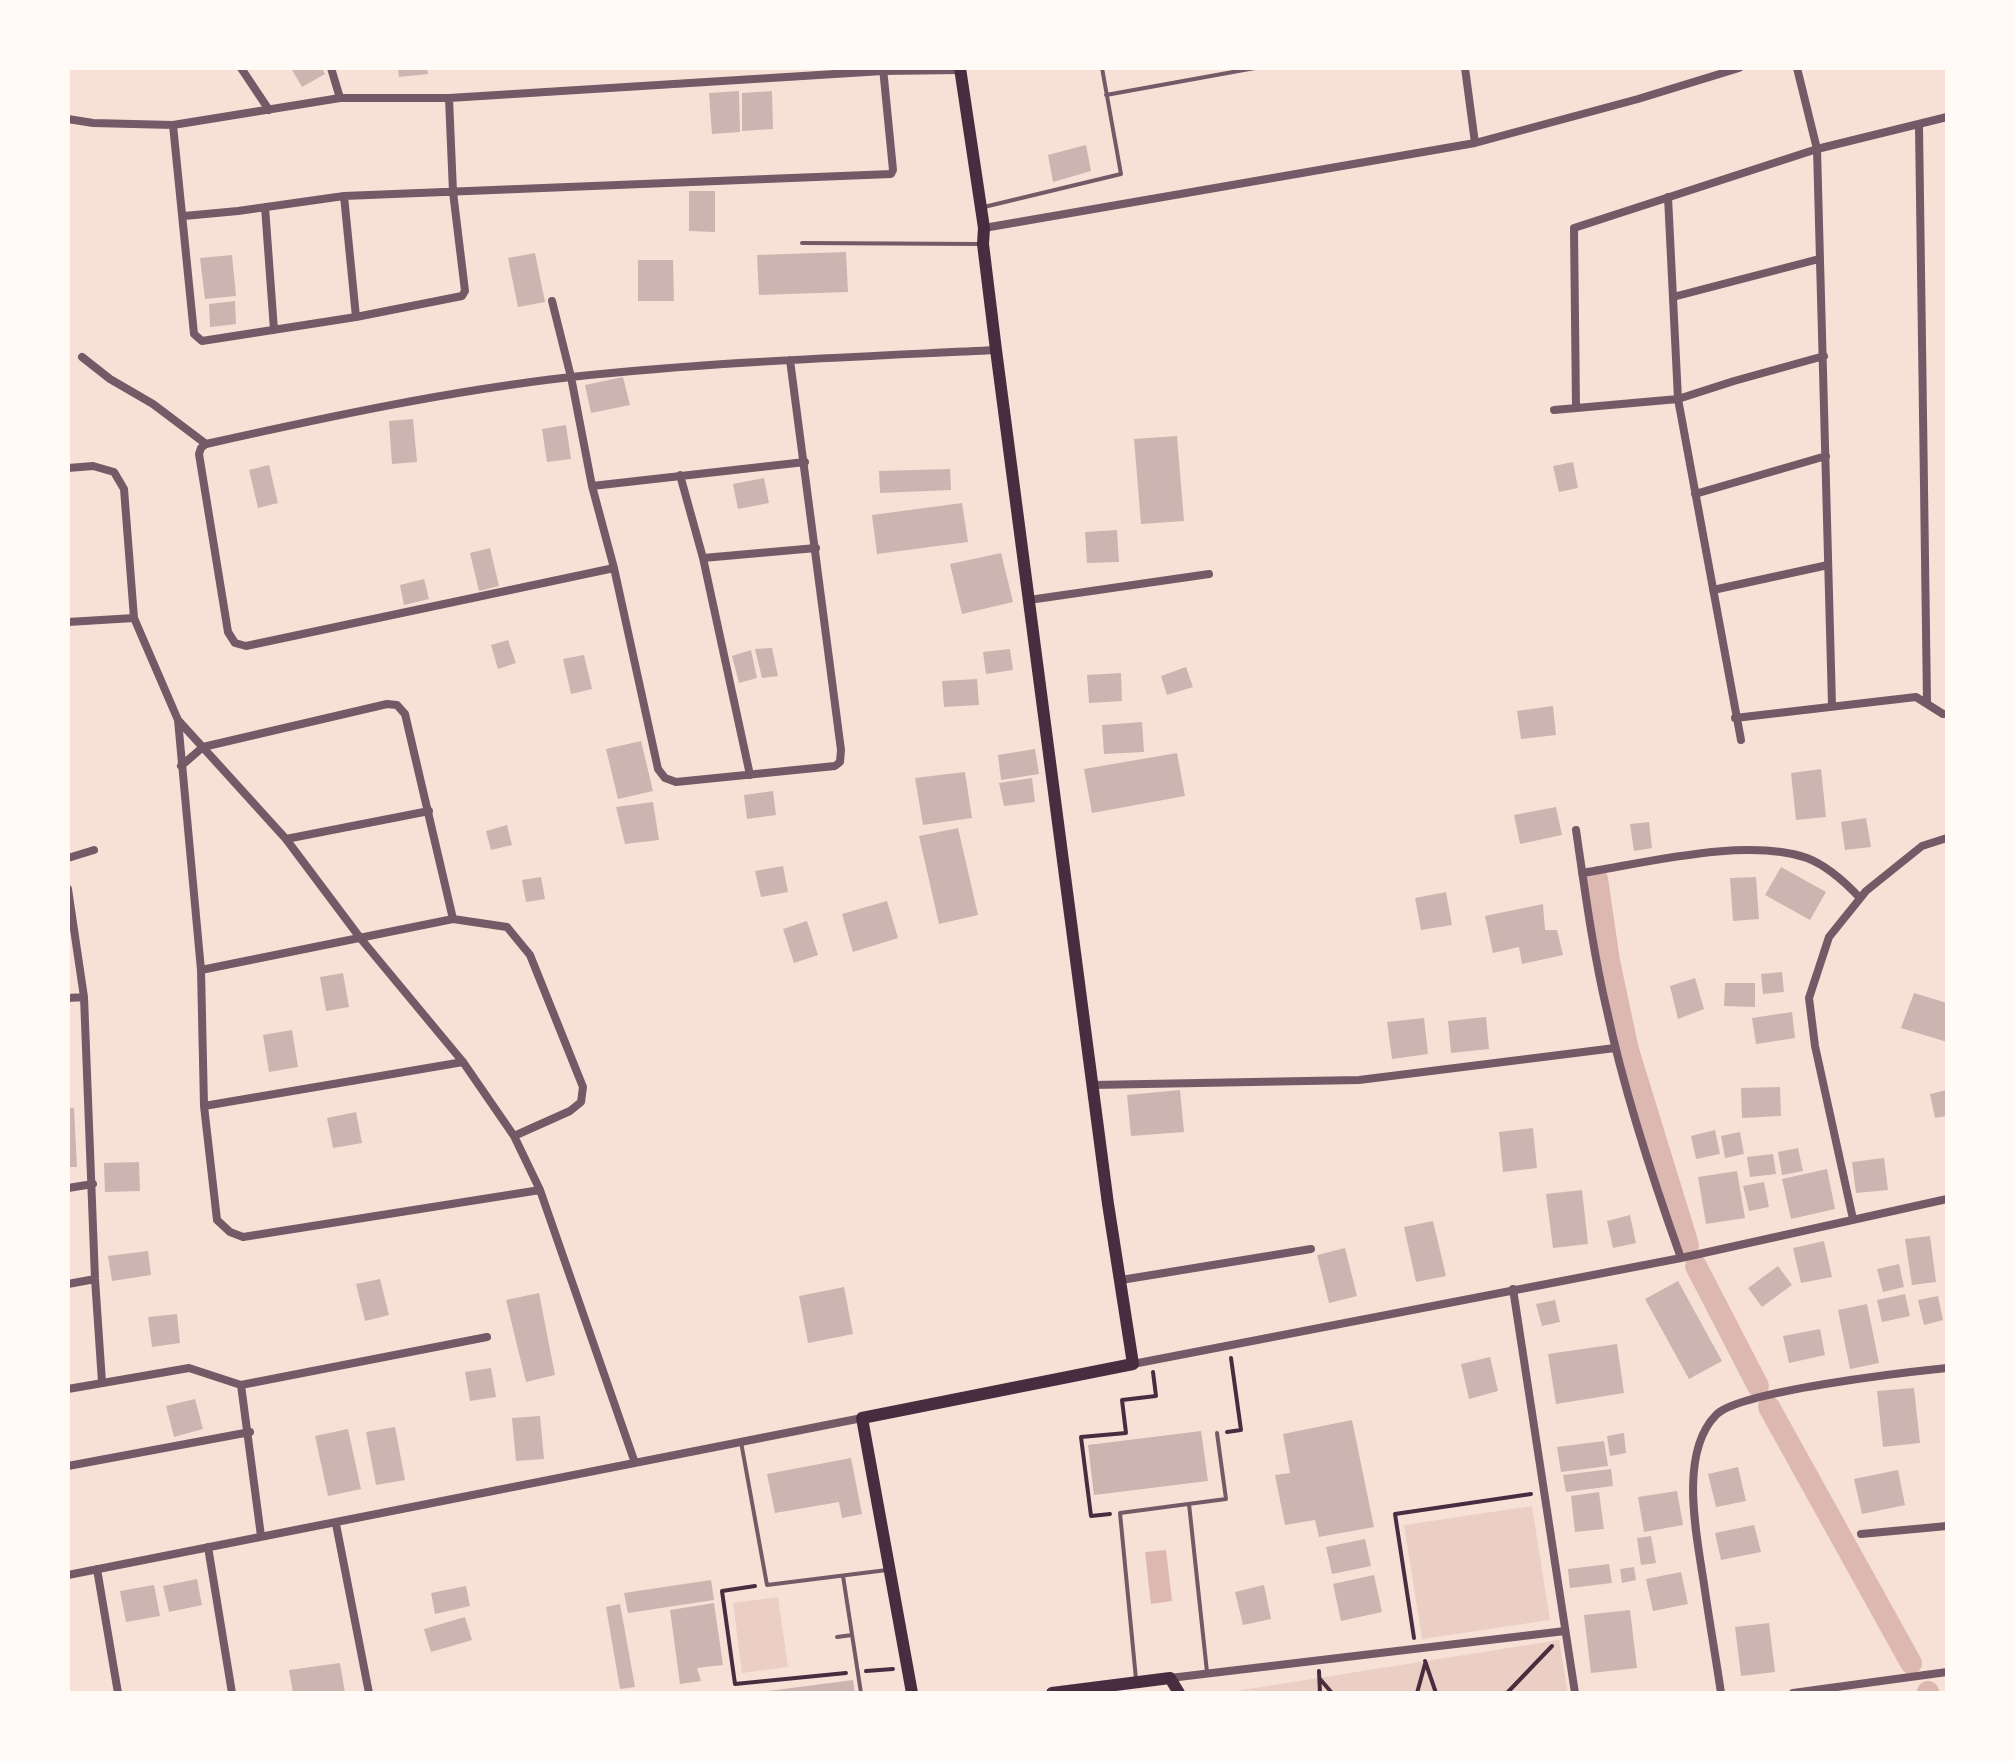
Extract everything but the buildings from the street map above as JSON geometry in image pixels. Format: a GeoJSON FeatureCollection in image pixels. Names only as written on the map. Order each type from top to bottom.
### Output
{"type":"FeatureCollection","features":[{"type":"Feature","properties":{"kind":"main road"},"geometry":{"type":"LineString","coordinates":[[912,1693],[862,1418],[1133,1364],[1092,1085],[996,350],[983,244],[984,228],[960,69]]}},
{"type":"Feature","properties":{"kind":"main road"},"geometry":{"type":"LineString","coordinates":[[1052,1693],[1170,1678]]}},
{"type":"Feature","properties":{"kind":"main road"},"geometry":{"type":"LineString","coordinates":[[1167,1693],[1170,1678]]}},
{"type":"Feature","properties":{"kind":"main road"},"geometry":{"type":"LineString","coordinates":[[1170,1678],[1179,1693]]}},
{"type":"Feature","properties":{"kind":"street"},"geometry":{"type":"LineString","coordinates":[[241,68],[269,110]]}},
{"type":"Feature","properties":{"kind":"street"},"geometry":{"type":"LineString","coordinates":[[331,68],[340,98]]}},
{"type":"Feature","properties":{"kind":"street"},"geometry":{"type":"LineString","coordinates":[[1465,68],[1475,143]]}},
{"type":"Feature","properties":{"kind":"street"},"geometry":{"type":"LineString","coordinates":[[984,228],[1475,143],[1739,68]]}},
{"type":"Feature","properties":{"kind":"street"},"geometry":{"type":"LineString","coordinates":[[1797,68],[1817,149],[1832,705]]}},
{"type":"Feature","properties":{"kind":"street"},"geometry":{"type":"LineString","coordinates":[[68,119],[93,123],[173,125],[340,98],[449,98],[883,69],[960,69]]}},
{"type":"Feature","properties":{"kind":"street"},"geometry":{"type":"LineString","coordinates":[[184,216],[344,196],[891,174],[883,69]]}},
{"type":"Feature","properties":{"kind":"street"},"geometry":{"type":"LineString","coordinates":[[173,125],[194,334],[202,341],[356,317],[464,294],[453,192],[449,98]]}},
{"type":"Feature","properties":{"kind":"street"},"geometry":{"type":"LineString","coordinates":[[1576,407],[1574,228],[1817,149],[1947,117]]}},
{"type":"Feature","properties":{"kind":"street"},"geometry":{"type":"LineString","coordinates":[[1919,126],[1927,702]]}},
{"type":"Feature","properties":{"kind":"street"},"geometry":{"type":"LineString","coordinates":[[344,196],[356,317]]}},
{"type":"Feature","properties":{"kind":"street"},"geometry":{"type":"LineString","coordinates":[[1668,197],[1678,399],[1741,740]]}},
{"type":"Feature","properties":{"kind":"street"},"geometry":{"type":"LineString","coordinates":[[265,207],[274,330]]}},
{"type":"Feature","properties":{"kind":"street"},"geometry":{"type":"LineString","coordinates":[[1673,297],[1819,259]]}},
{"type":"Feature","properties":{"kind":"street"},"geometry":{"type":"LineString","coordinates":[[552,301],[658,769],[665,778],[676,782],[835,766],[840,762],[816,548],[790,360]]}},
{"type":"Feature","properties":{"kind":"street"},"geometry":{"type":"LineString","coordinates":[[614,568],[246,646],[235,643],[228,632],[199,454],[206,444],[395,402],[571,377],[790,360],[996,350]]}},
{"type":"Feature","properties":{"kind":"street"},"geometry":{"type":"LineString","coordinates":[[1554,410],[1678,399],[1824,356]]}},
{"type":"Feature","properties":{"kind":"street"},"geometry":{"type":"LineString","coordinates":[[82,357],[206,444]]}},
{"type":"Feature","properties":{"kind":"street"},"geometry":{"type":"LineString","coordinates":[[1695,494],[1826,456]]}},
{"type":"Feature","properties":{"kind":"street"},"geometry":{"type":"LineString","coordinates":[[592,486],[805,462]]}},
{"type":"Feature","properties":{"kind":"street"},"geometry":{"type":"LineString","coordinates":[[68,468],[93,466],[114,472],[124,489],[134,618],[178,720],[286,839],[361,939],[463,1062],[514,1136],[540,1190],[635,1463]]}},
{"type":"Feature","properties":{"kind":"street"},"geometry":{"type":"LineString","coordinates":[[680,475],[703,558],[750,775]]}},
{"type":"Feature","properties":{"kind":"street"},"geometry":{"type":"LineString","coordinates":[[703,558],[816,548]]}},
{"type":"Feature","properties":{"kind":"street"},"geometry":{"type":"LineString","coordinates":[[1713,590],[1828,565]]}},
{"type":"Feature","properties":{"kind":"street"},"geometry":{"type":"LineString","coordinates":[[1029,600],[1209,574]]}},
{"type":"Feature","properties":{"kind":"street"},"geometry":{"type":"LineString","coordinates":[[68,622],[134,618]]}},
{"type":"Feature","properties":{"kind":"street"},"geometry":{"type":"LineString","coordinates":[[1735,718],[1916,697],[1947,714]]}},
{"type":"Feature","properties":{"kind":"street"},"geometry":{"type":"LineString","coordinates":[[181,766],[203,747],[387,704],[397,705],[405,714],[453,919]]}},
{"type":"Feature","properties":{"kind":"street"},"geometry":{"type":"LineString","coordinates":[[178,720],[201,970],[204,1106],[217,1220],[230,1232],[243,1237],[540,1190]]}},
{"type":"Feature","properties":{"kind":"street"},"geometry":{"type":"LineString","coordinates":[[286,839],[429,811]]}},
{"type":"Feature","properties":{"kind":"street"},"geometry":{"type":"LineString","coordinates":[[1576,830],[1597,963],[1615,1048],[1681,1258]]}},
{"type":"Feature","properties":{"kind":"street"},"geometry":{"type":"LineString","coordinates":[[1853,1219],[1815,1046],[1809,998],[1829,937],[1860,898],[1922,846],[1947,838]]}},
{"type":"Feature","properties":{"kind":"street"},"geometry":{"type":"LineString","coordinates":[[68,858],[94,850]]}},
{"type":"Feature","properties":{"kind":"street"},"geometry":{"type":"LineString","coordinates":[[1582,873],[1721,851],[1781,852],[1808,858],[1841,877],[1860,898]]}},
{"type":"Feature","properties":{"kind":"street"},"geometry":{"type":"LineString","coordinates":[[68,889],[71,930],[84,997],[102,1382]]}},
{"type":"Feature","properties":{"kind":"street"},"geometry":{"type":"LineString","coordinates":[[201,970],[453,919],[507,927],[530,955],[583,1087],[581,1102],[570,1111],[514,1136]]}},
{"type":"Feature","properties":{"kind":"street"},"geometry":{"type":"LineString","coordinates":[[68,998],[84,997]]}},
{"type":"Feature","properties":{"kind":"street"},"geometry":{"type":"LineString","coordinates":[[1092,1085],[1359,1080],[1615,1048]]}},
{"type":"Feature","properties":{"kind":"street"},"geometry":{"type":"LineString","coordinates":[[204,1106],[463,1062]]}},
{"type":"Feature","properties":{"kind":"street"},"geometry":{"type":"LineString","coordinates":[[68,1188],[93,1184]]}},
{"type":"Feature","properties":{"kind":"street"},"geometry":{"type":"LineString","coordinates":[[1133,1364],[1681,1258],[1947,1199]]}},
{"type":"Feature","properties":{"kind":"street"},"geometry":{"type":"LineString","coordinates":[[1121,1280],[1311,1249]]}},
{"type":"Feature","properties":{"kind":"street"},"geometry":{"type":"LineString","coordinates":[[68,1284],[95,1279]]}},
{"type":"Feature","properties":{"kind":"street"},"geometry":{"type":"LineString","coordinates":[[1513,1289],[1575,1693]]}},
{"type":"Feature","properties":{"kind":"street"},"geometry":{"type":"LineString","coordinates":[[68,1389],[189,1368],[241,1385],[487,1337]]}},
{"type":"Feature","properties":{"kind":"street"},"geometry":{"type":"LineString","coordinates":[[1721,1693],[1692,1505],[1697,1448],[1717,1413],[1753,1398],[1904,1372],[1947,1368]]}},
{"type":"Feature","properties":{"kind":"street"},"geometry":{"type":"LineString","coordinates":[[241,1385],[250,1432],[261,1536]]}},
{"type":"Feature","properties":{"kind":"street"},"geometry":{"type":"LineString","coordinates":[[68,1575],[862,1418]]}},
{"type":"Feature","properties":{"kind":"street"},"geometry":{"type":"LineString","coordinates":[[68,1466],[250,1432]]}},
{"type":"Feature","properties":{"kind":"street"},"geometry":{"type":"LineString","coordinates":[[336,1524],[369,1693]]}},
{"type":"Feature","properties":{"kind":"street"},"geometry":{"type":"LineString","coordinates":[[1861,1534],[1947,1526]]}},
{"type":"Feature","properties":{"kind":"street"},"geometry":{"type":"LineString","coordinates":[[208,1547],[232,1693]]}},
{"type":"Feature","properties":{"kind":"street"},"geometry":{"type":"LineString","coordinates":[[97,1569],[118,1693]]}},
{"type":"Feature","properties":{"kind":"street"},"geometry":{"type":"LineString","coordinates":[[1170,1678],[1565,1631]]}},
{"type":"Feature","properties":{"kind":"street"},"geometry":{"type":"LineString","coordinates":[[1793,1693],[1947,1672]]}},
{"type":"Feature","properties":{"kind":"lane"},"geometry":{"type":"LineString","coordinates":[[981,207],[1121,174],[1102,68]]}},
{"type":"Feature","properties":{"kind":"lane"},"geometry":{"type":"LineString","coordinates":[[1106,95],[1255,68]]}},
{"type":"Feature","properties":{"kind":"lane"},"geometry":{"type":"LineString","coordinates":[[802,243],[983,244]]}},
{"type":"Feature","properties":{"kind":"lane"},"geometry":{"type":"LineString","coordinates":[[1136,1682],[1120,1513],[1226,1499],[1217,1433]]}},
{"type":"Feature","properties":{"kind":"lane"},"geometry":{"type":"LineString","coordinates":[[741,1442],[767,1585],[890,1570]]}},
{"type":"Feature","properties":{"kind":"lane"},"geometry":{"type":"LineString","coordinates":[[1189,1504],[1207,1672]]}},
{"type":"Feature","properties":{"kind":"lane"},"geometry":{"type":"LineString","coordinates":[[843,1576],[861,1693]]}},
{"type":"Feature","properties":{"kind":"lane"},"geometry":{"type":"LineString","coordinates":[[837,1637],[852,1635]]}},
{"type":"Feature","properties":{"kind":"path"},"geometry":{"type":"LineString","coordinates":[[1229,1346],[1241,1430]]}},
{"type":"Feature","properties":{"kind":"path"},"geometry":{"type":"LineString","coordinates":[[1120,1513],[1091,1516],[1081,1437],[1126,1433],[1122,1400],[1156,1396],[1151,1361]]}},
{"type":"Feature","properties":{"kind":"path"},"geometry":{"type":"LineString","coordinates":[[1436,1693],[1420,1648],[1395,1514],[1544,1492]]}},
{"type":"Feature","properties":{"kind":"path"},"geometry":{"type":"LineString","coordinates":[[767,1585],[722,1591],[735,1684],[908,1667]]}},
{"type":"Feature","properties":{"kind":"path"},"geometry":{"type":"LineString","coordinates":[[1507,1693],[1559,1640]]}},
{"type":"Feature","properties":{"kind":"path"},"geometry":{"type":"LineString","coordinates":[[1417,1693],[1425,1662]]}},
{"type":"Feature","properties":{"kind":"path"},"geometry":{"type":"LineString","coordinates":[[1319,1678],[1332,1693]]}},
{"type":"Feature","properties":{"kind":"shaded area"},"geometry":{"type":"Polygon","coordinates":[[[1532,1506],[1550,1620],[1422,1639],[1404,1525],[1532,1506]]]}},
{"type":"Feature","properties":{"kind":"shaded area"},"geometry":{"type":"Polygon","coordinates":[[[1166,1550],[1172,1601],[1151,1604],[1145,1552],[1166,1550]]]}},
{"type":"Feature","properties":{"kind":"shaded area"},"geometry":{"type":"Polygon","coordinates":[[[778,1597],[788,1667],[742,1673],[733,1603],[778,1597]]]}},
{"type":"Feature","properties":{"kind":"shaded area"},"geometry":{"type":"Polygon","coordinates":[[[1559,1640],[1568,1693],[1223,1693],[1559,1640]]]}},
{"type":"Feature","properties":{"kind":"waterway"},"geometry":{"type":"LineString","coordinates":[[1597,879],[1609,961],[1628,1050],[1688,1245]]}},
{"type":"Feature","properties":{"kind":"waterway"},"geometry":{"type":"LineString","coordinates":[[1696,1266],[1758,1386]]}},
{"type":"Feature","properties":{"kind":"waterway"},"geometry":{"type":"LineString","coordinates":[[1769,1407],[1911,1663]]}}]}
